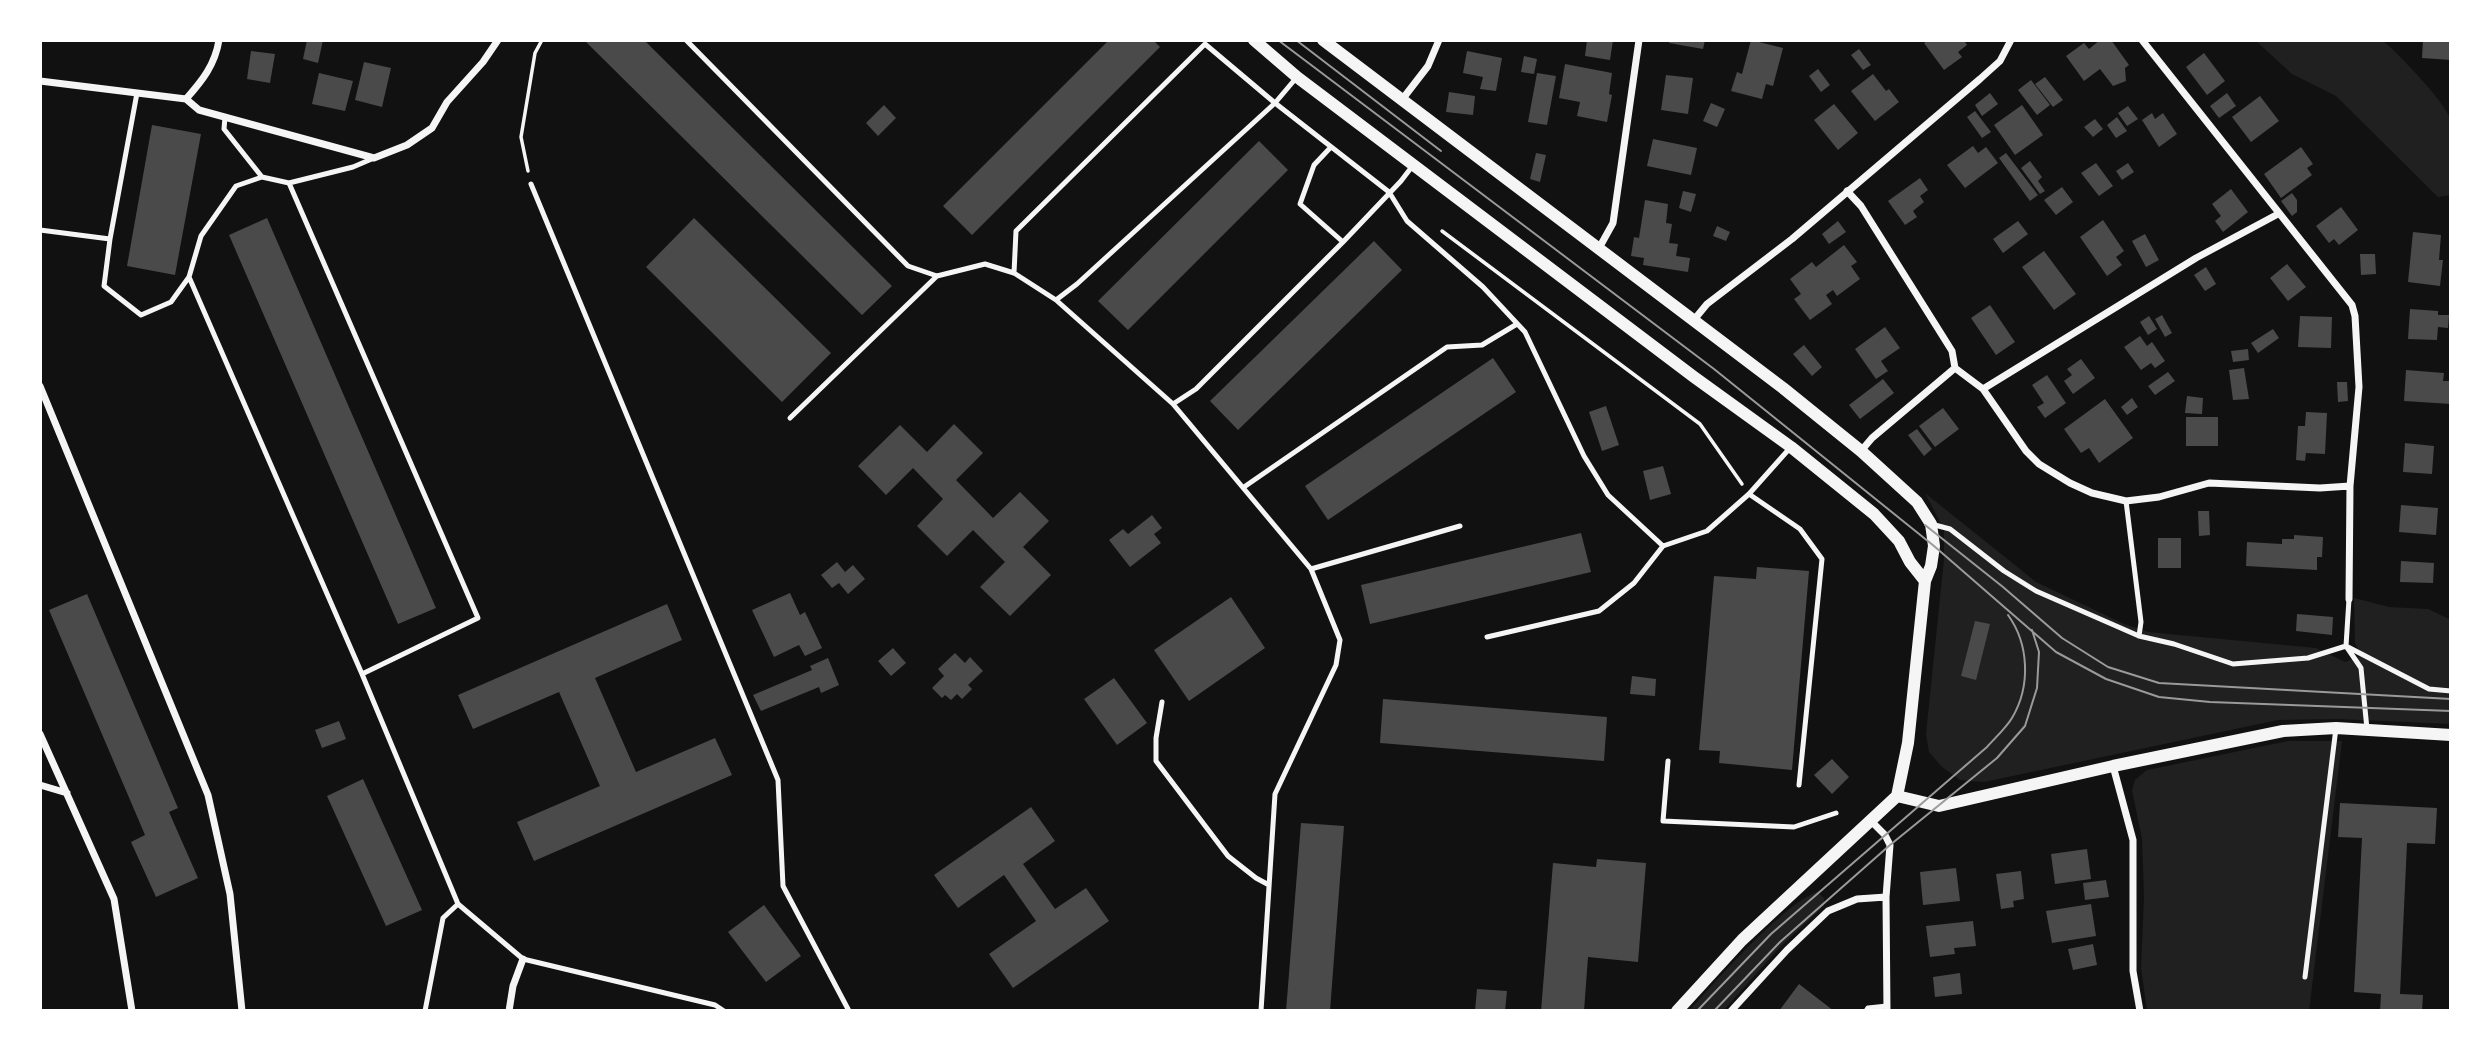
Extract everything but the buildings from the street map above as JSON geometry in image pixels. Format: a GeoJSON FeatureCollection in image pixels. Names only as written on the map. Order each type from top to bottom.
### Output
{"type":"FeatureCollection","features":[{"type":"Feature","properties":{"kind":"street"},"geometry":{"type":"LineString","coordinates":[[186,99],[203,81],[216,56],[219,40]]}},
{"type":"Feature","properties":{"kind":"street"},"geometry":{"type":"LineString","coordinates":[[40,81],[186,99],[199,110],[374,158],[407,145],[432,128],[447,102],[483,62],[498,40]]}},
{"type":"Feature","properties":{"kind":"street"},"geometry":{"type":"LineString","coordinates":[[1254,40],[1297,77],[1694,377],[1791,447],[1874,514],[1899,541],[1925,581]]}},
{"type":"Feature","properties":{"kind":"street"},"geometry":{"type":"LineString","coordinates":[[1323,40],[1783,387],[1861,451],[1916,502],[1931,524],[1934,546],[1925,581],[1908,743],[1896,796],[1742,940],[1677,1011]]}},
{"type":"Feature","properties":{"kind":"street"},"geometry":{"type":"LineString","coordinates":[[1401,101],[1428,66],[1439,40]]}},
{"type":"Feature","properties":{"kind":"street"},"geometry":{"type":"LineString","coordinates":[[1598,250],[1613,223],[1639,40]]}},
{"type":"Feature","properties":{"kind":"street"},"geometry":{"type":"LineString","coordinates":[[1693,321],[1707,304],[1792,239],[2000,61],[2011,40]]}},
{"type":"Feature","properties":{"kind":"street"},"geometry":{"type":"LineString","coordinates":[[2141,40],[2352,305],[2359,387],[2350,486],[2350,599]]}},
{"type":"Feature","properties":{"kind":"street"},"geometry":{"type":"LineString","coordinates":[[1847,191],[1861,206],[1952,352],[1955,368],[1983,389],[2026,451],[2039,464],[2070,484],[2126,502],[2210,483],[2320,488],[2350,486]]}},
{"type":"Feature","properties":{"kind":"street"},"geometry":{"type":"LineString","coordinates":[[1983,389],[2196,258],[2278,214]]}},
{"type":"Feature","properties":{"kind":"street"},"geometry":{"type":"LineString","coordinates":[[1861,451],[1872,438],[1955,368]]}},
{"type":"Feature","properties":{"kind":"street"},"geometry":{"type":"LineString","coordinates":[[40,386],[208,795],[230,894],[242,1011]]}},
{"type":"Feature","properties":{"kind":"street"},"geometry":{"type":"LineString","coordinates":[[1896,796],[1939,806],[2283,731],[2336,728],[2451,735]]}},
{"type":"Feature","properties":{"kind":"street"},"geometry":{"type":"LineString","coordinates":[[40,734],[114,899],[132,1011]]}},
{"type":"Feature","properties":{"kind":"street"},"geometry":{"type":"LineString","coordinates":[[2113,766],[2133,840],[2133,971],[2140,1011]]}},
{"type":"Feature","properties":{"kind":"street"},"geometry":{"type":"LineString","coordinates":[[40,785],[67,793]]}},
{"type":"Feature","properties":{"kind":"street"},"geometry":{"type":"LineString","coordinates":[[1871,821],[1885,835],[1890,845],[1886,897],[1887,1008]]}},
{"type":"Feature","properties":{"kind":"street"},"geometry":{"type":"LineString","coordinates":[[1731,1011],[1787,950],[1828,911],[1857,899],[1886,897]]}},
{"type":"Feature","properties":{"kind":"street"},"geometry":{"type":"LineString","coordinates":[[509,1011],[513,986],[523,960]]}},
{"type":"Feature","properties":{"kind":"lane"},"geometry":{"type":"LineString","coordinates":[[686,40],[908,265],[937,276]]}},
{"type":"Feature","properties":{"kind":"lane"},"geometry":{"type":"LineString","coordinates":[[1014,272],[1016,231],[1205,44],[1275,103],[1389,192],[1407,221],[1483,287],[1525,332],[1584,456],[1608,495],[1663,545]]}},
{"type":"Feature","properties":{"kind":"lane"},"geometry":{"type":"LineString","coordinates":[[1056,300],[1077,284],[1275,103],[1297,77]]}},
{"type":"Feature","properties":{"kind":"lane"},"geometry":{"type":"LineString","coordinates":[[137,93],[104,286],[141,315],[171,302],[188,277],[201,236],[236,186],[262,177],[289,183],[353,167],[374,158]]}},
{"type":"Feature","properties":{"kind":"lane"},"geometry":{"type":"LineString","coordinates":[[225,117],[224,129],[262,177]]}},
{"type":"Feature","properties":{"kind":"lane"},"geometry":{"type":"LineString","coordinates":[[1331,147],[1314,166],[1300,204],[1343,242]]}},
{"type":"Feature","properties":{"kind":"lane"},"geometry":{"type":"LineString","coordinates":[[1173,404],[1196,389],[1343,242],[1414,164]]}},
{"type":"Feature","properties":{"kind":"lane"},"geometry":{"type":"LineString","coordinates":[[289,183],[478,618],[362,674]]}},
{"type":"Feature","properties":{"kind":"lane"},"geometry":{"type":"LineString","coordinates":[[531,184],[778,780],[783,886],[849,1011]]}},
{"type":"Feature","properties":{"kind":"lane"},"geometry":{"type":"LineString","coordinates":[[40,230],[110,239]]}},
{"type":"Feature","properties":{"kind":"lane"},"geometry":{"type":"LineString","coordinates":[[790,418],[937,276],[985,264],[1014,272],[1056,300],[1173,404],[1311,569],[1340,640],[1336,665],[1275,794],[1261,1011]]}},
{"type":"Feature","properties":{"kind":"lane"},"geometry":{"type":"LineString","coordinates":[[188,277],[362,674],[458,904],[523,960],[715,1005],[724,1011]]}},
{"type":"Feature","properties":{"kind":"lane"},"geometry":{"type":"LineString","coordinates":[[1244,487],[1447,347],[1482,345],[1517,324]]}},
{"type":"Feature","properties":{"kind":"lane"},"geometry":{"type":"LineString","coordinates":[[1487,638],[1599,611],[1634,583],[1663,545],[1707,531],[1749,494],[1791,447]]}},
{"type":"Feature","properties":{"kind":"lane"},"geometry":{"type":"LineString","coordinates":[[1749,494],[1800,529],[1822,559],[1799,785]]}},
{"type":"Feature","properties":{"kind":"lane"},"geometry":{"type":"LineString","coordinates":[[2126,502],[2141,622],[2139,636]]}},
{"type":"Feature","properties":{"kind":"lane"},"geometry":{"type":"LineString","coordinates":[[1931,524],[1950,529],[2004,571],[2036,591],[2139,636],[2174,644],[2233,664],[2308,657],[2346,646],[2429,689],[2451,691]]}},
{"type":"Feature","properties":{"kind":"lane"},"geometry":{"type":"LineString","coordinates":[[1311,569],[1460,526]]}},
{"type":"Feature","properties":{"kind":"lane"},"geometry":{"type":"LineString","coordinates":[[2350,599],[2346,646],[2361,668],[2367,729]]}},
{"type":"Feature","properties":{"kind":"lane"},"geometry":{"type":"LineString","coordinates":[[1162,702],[1156,738],[1156,761],[1228,856],[1269,885]]}},
{"type":"Feature","properties":{"kind":"lane"},"geometry":{"type":"LineString","coordinates":[[2305,977],[2336,728]]}},
{"type":"Feature","properties":{"kind":"lane"},"geometry":{"type":"LineString","coordinates":[[1668,761],[1663,821],[1794,827],[1836,813]]}},
{"type":"Feature","properties":{"kind":"lane"},"geometry":{"type":"LineString","coordinates":[[425,1011],[443,918],[458,904]]}},
{"type":"Feature","properties":{"kind":"lane"},"geometry":{"type":"LineString","coordinates":[[1866,1011],[1868,1008],[1887,1008]]}},
{"type":"Feature","properties":{"kind":"path"},"geometry":{"type":"LineString","coordinates":[[531,184],[521,137],[535,53],[542,40]]}},
{"type":"Feature","properties":{"kind":"path"},"geometry":{"type":"LineString","coordinates":[[1439,229],[1700,424],[1749,494]]}},
{"type":"Feature","properties":{"kind":"shaded area"},"geometry":{"type":"Polygon","coordinates":[[[2255,40],[2382,40],[2430,89],[2450,118],[2451,195],[2438,197],[2336,96],[2292,74],[2255,40]]]}},
{"type":"Feature","properties":{"kind":"shaded area"},"geometry":{"type":"Polygon","coordinates":[[[1925,493],[2036,582],[2124,624],[2148,632],[2316,648],[2345,662],[2361,656],[2355,643],[2354,598],[2389,607],[2428,609],[2451,620],[2451,724],[2337,719],[2278,720],[1984,782],[1960,780],[1942,767],[1929,752],[1926,734],[1944,559],[1944,530],[1925,493]]]}},
{"type":"Feature","properties":{"kind":"shaded area"},"geometry":{"type":"Polygon","coordinates":[[[2288,741],[2342,741],[2309,1011],[2147,1011],[2141,968],[2144,897],[2142,839],[2132,790],[2135,780],[2147,770],[2288,741]]]}},
{"type":"Feature","properties":{"kind":"shaded area"},"geometry":{"type":"Polygon","coordinates":[[[1817,892],[1824,898],[1824,906],[1782,945],[1723,1011],[1689,1011],[1732,963],[1786,911],[1817,892]]]}},
{"type":"Feature","properties":{"kind":"tram line"},"geometry":{"type":"LineString","coordinates":[[1278,40],[1714,369],[1934,546],[2056,652],[2106,679],[2159,697],[2210,702],[2451,711]]}},
{"type":"Feature","properties":{"kind":"tram line"},"geometry":{"type":"LineString","coordinates":[[1296,40],[1441,151]]}},
{"type":"Feature","properties":{"kind":"tram line"},"geometry":{"type":"LineString","coordinates":[[1925,525],[2062,638],[2108,667],[2159,683],[2451,699]]}},
{"type":"Feature","properties":{"kind":"tram line"},"geometry":{"type":"LineString","coordinates":[[1697,1011],[1771,934],[1987,747],[2007,725],[2018,706],[2025,679],[2024,652],[2008,615]]}},
{"type":"Feature","properties":{"kind":"tram line"},"geometry":{"type":"LineString","coordinates":[[1714,1011],[1780,942],[1890,845],[1997,758],[2025,726],[2037,688],[2039,652],[2032,630]]}}]}
